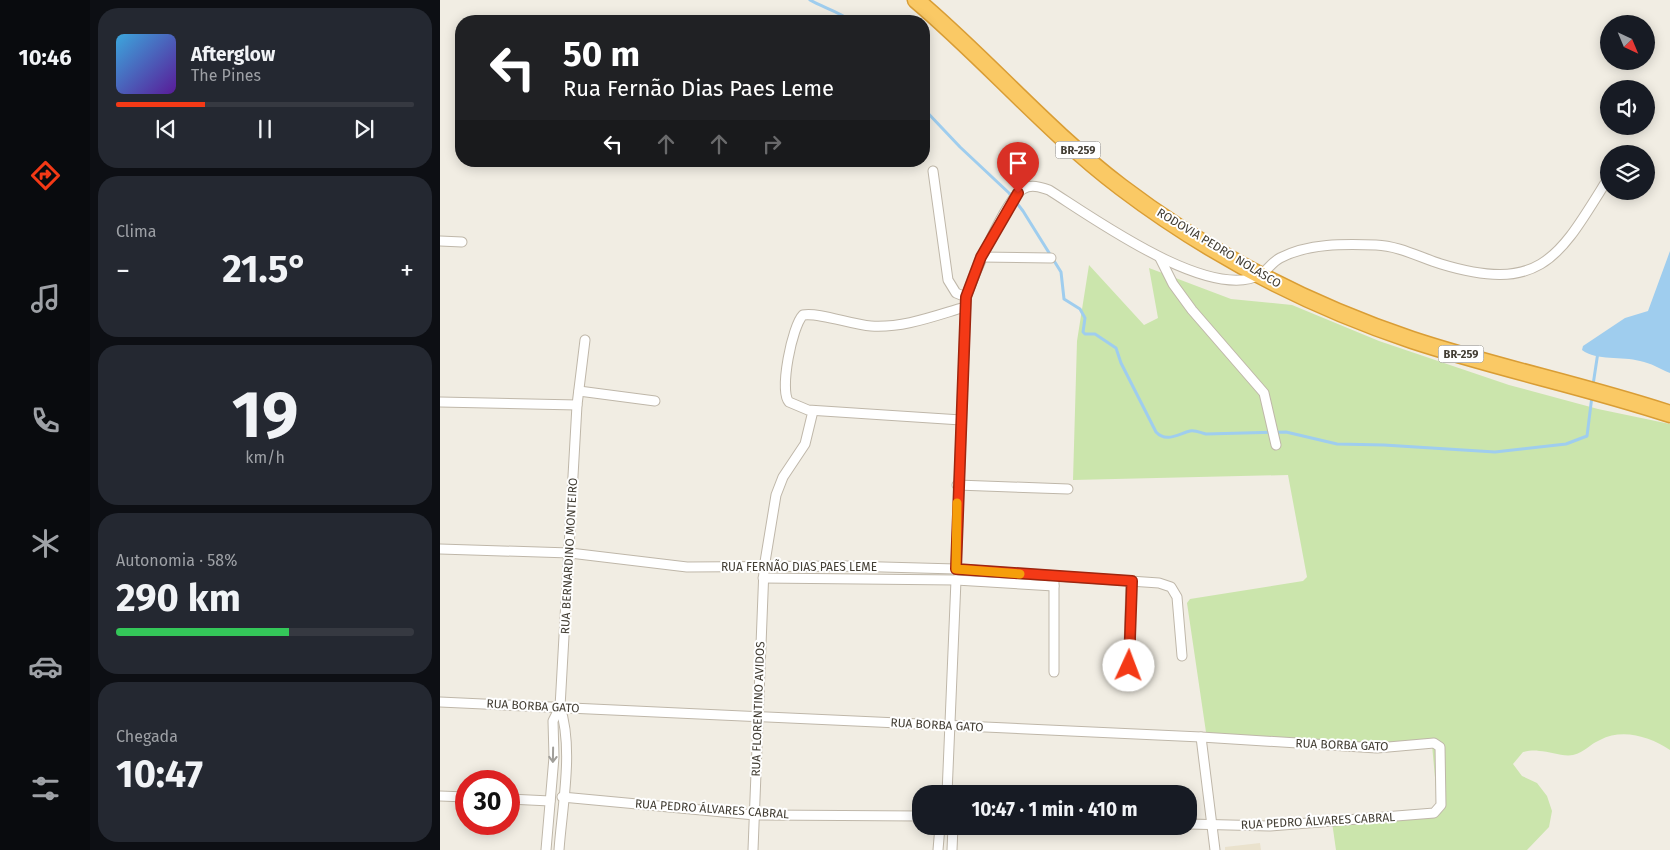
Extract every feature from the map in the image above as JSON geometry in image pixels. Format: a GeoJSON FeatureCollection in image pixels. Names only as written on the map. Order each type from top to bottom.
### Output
{"type":"FeatureCollection","features":[{"type":"Feature","properties":{"kind":"highway","name":"RODOVIA PEDRO NOLASCO"},"geometry":{"type":"LineString","coordinates":[[916,0],[1093,164],[1166,218],[1260,275],[1340,314],[1412,340],[1621,398],[1670,414]]}},
{"type":"Feature","properties":{"kind":"street"},"geometry":{"type":"LineString","coordinates":[[933,171],[948,280],[956,293],[966,297]]}},
{"type":"Feature","properties":{"kind":"street"},"geometry":{"type":"LineString","coordinates":[[956,569],[966,297],[981,257],[1018,193],[1032,186],[1049,190],[1160,258],[1209,277],[1227,279],[1260,275],[1272,263],[1296,251],[1331,245],[1396,248],[1463,270],[1493,274],[1532,270],[1548,260],[1566,243],[1600,191]]}},
{"type":"Feature","properties":{"kind":"street"},"geometry":{"type":"LineString","coordinates":[[440,241],[462,242]]}},
{"type":"Feature","properties":{"kind":"street"},"geometry":{"type":"LineString","coordinates":[[981,257],[1051,258]]}},
{"type":"Feature","properties":{"kind":"street"},"geometry":{"type":"LineString","coordinates":[[1160,258],[1173,284],[1192,310],[1264,393],[1276,444]]}},
{"type":"Feature","properties":{"kind":"street"},"geometry":{"type":"LineString","coordinates":[[961,420],[813,411],[789,402],[784,390],[790,353],[801,316],[809,315],[872,326],[893,326],[910,324],[965,307]]}},
{"type":"Feature","properties":{"kind":"street","name":"RUA BERNARDINO MONTEIRO"},"geometry":{"type":"LineString","coordinates":[[546,850],[553,721],[560,708],[577,405],[585,340]]}},
{"type":"Feature","properties":{"kind":"street"},"geometry":{"type":"LineString","coordinates":[[579,391],[655,401]]}},
{"type":"Feature","properties":{"kind":"street"},"geometry":{"type":"LineString","coordinates":[[440,402],[577,405]]}},
{"type":"Feature","properties":{"kind":"street","name":"RUA FLORENTINO AVIDOS"},"geometry":{"type":"LineString","coordinates":[[753,850],[764,568],[776,496],[783,477],[805,444],[813,411]]}},
{"type":"Feature","properties":{"kind":"street"},"geometry":{"type":"LineString","coordinates":[[958,485],[1068,489]]}},
{"type":"Feature","properties":{"kind":"street","name":"RUA FERNÃO DIAS PAES LEME"},"geometry":{"type":"LineString","coordinates":[[440,550],[570,553],[687,567],[847,566],[956,569],[1054,581],[1159,583],[1171,587],[1177,597],[1182,656]]}},
{"type":"Feature","properties":{"kind":"street"},"geometry":{"type":"LineString","coordinates":[[763,578],[1054,581],[1054,672]]}},
{"type":"Feature","properties":{"kind":"street"},"geometry":{"type":"LineString","coordinates":[[947,785],[956,580]]}},
{"type":"Feature","properties":{"kind":"street"},"geometry":{"type":"LineString","coordinates":[[1128,683],[1132,581]]}},
{"type":"Feature","properties":{"kind":"street","name":"RUA BORBA GATO"},"geometry":{"type":"LineString","coordinates":[[440,702],[1201,737],[1377,748],[1434,743]]}},
{"type":"Feature","properties":{"kind":"street","name":"RUA BERNARDINO MONTEIRO"},"geometry":{"type":"LineString","coordinates":[[558,850],[566,756],[565,721],[560,708]]}},
{"type":"Feature","properties":{"kind":"street"},"geometry":{"type":"LineString","coordinates":[[1201,737],[1215,850]]}},
{"type":"Feature","properties":{"kind":"street","name":"RUA PEDRO ÁLVARES CABRAL"},"geometry":{"type":"LineString","coordinates":[[1197,824],[1270,826],[1418,816],[1434,813],[1441,805],[1441,752],[1439,745],[1434,743]]}},
{"type":"Feature","properties":{"kind":"street"},"geometry":{"type":"LineString","coordinates":[[440,796],[455,797]]}},
{"type":"Feature","properties":{"kind":"street","name":"RUA PEDRO ÁLVARES CABRAL"},"geometry":{"type":"LineString","coordinates":[[562,797],[755,814],[912,816]]}},
{"type":"Feature","properties":{"kind":"street"},"geometry":{"type":"LineString","coordinates":[[520,800],[550,801]]}},
{"type":"Feature","properties":{"kind":"street"},"geometry":{"type":"LineString","coordinates":[[938,850],[939,835]]}},
{"type":"Feature","properties":{"kind":"street"},"geometry":{"type":"LineString","coordinates":[[952,850],[953,835]]}},
{"type":"Feature","properties":{"kind":"shaded area"},"geometry":{"type":"Polygon","coordinates":[[[1260,843],[1261,850],[1225,850],[1225,847],[1260,843]]]}},
{"type":"Feature","properties":{"kind":"green space"},"geometry":{"type":"Polygon","coordinates":[[[1089,265],[1144,325],[1158,318],[1149,268],[1231,299],[1292,305],[1379,341],[1509,385],[1598,409],[1670,424],[1670,750],[1654,741],[1627,734],[1609,736],[1573,755],[1535,751],[1523,752],[1513,764],[1522,776],[1537,783],[1547,796],[1552,811],[1549,827],[1527,850],[1336,850],[1332,822],[1438,810],[1432,745],[1207,739],[1187,603],[1190,599],[1303,581],[1307,577],[1288,475],[1073,480],[1077,341],[1089,265]]]}},
{"type":"Feature","properties":{"kind":"water"},"geometry":{"type":"Polygon","coordinates":[[[1670,251],[1670,373],[1644,362],[1595,356],[1582,350],[1583,346],[1625,318],[1648,311],[1670,251]]]}},
{"type":"Feature","properties":{"kind":"waterway"},"geometry":{"type":"LineString","coordinates":[[810,0],[841,15]]}},
{"type":"Feature","properties":{"kind":"waterway"},"geometry":{"type":"LineString","coordinates":[[930,115],[960,147],[1009,193],[1023,211],[1061,272],[1064,299],[1080,309],[1085,318],[1083,332],[1085,334],[1095,334],[1116,348],[1121,363],[1156,432],[1164,437],[1172,437],[1190,431],[1206,434],[1286,432],[1337,444],[1495,452],[1566,444],[1587,436],[1592,396]]}},
{"type":"Feature","properties":{"kind":"waterway"},"geometry":{"type":"LineString","coordinates":[[1593,385],[1598,352]]}},
{"type":"Feature","properties":{"kind":"slow traffic"},"geometry":{"type":"LineString","coordinates":[[957,503],[956,569],[1020,574]]}},
{"type":"Feature","properties":{"kind":"route"},"geometry":{"type":"LineString","coordinates":[[1018,193],[981,257],[966,297],[956,569],[1132,581],[1129,666]]}}]}
